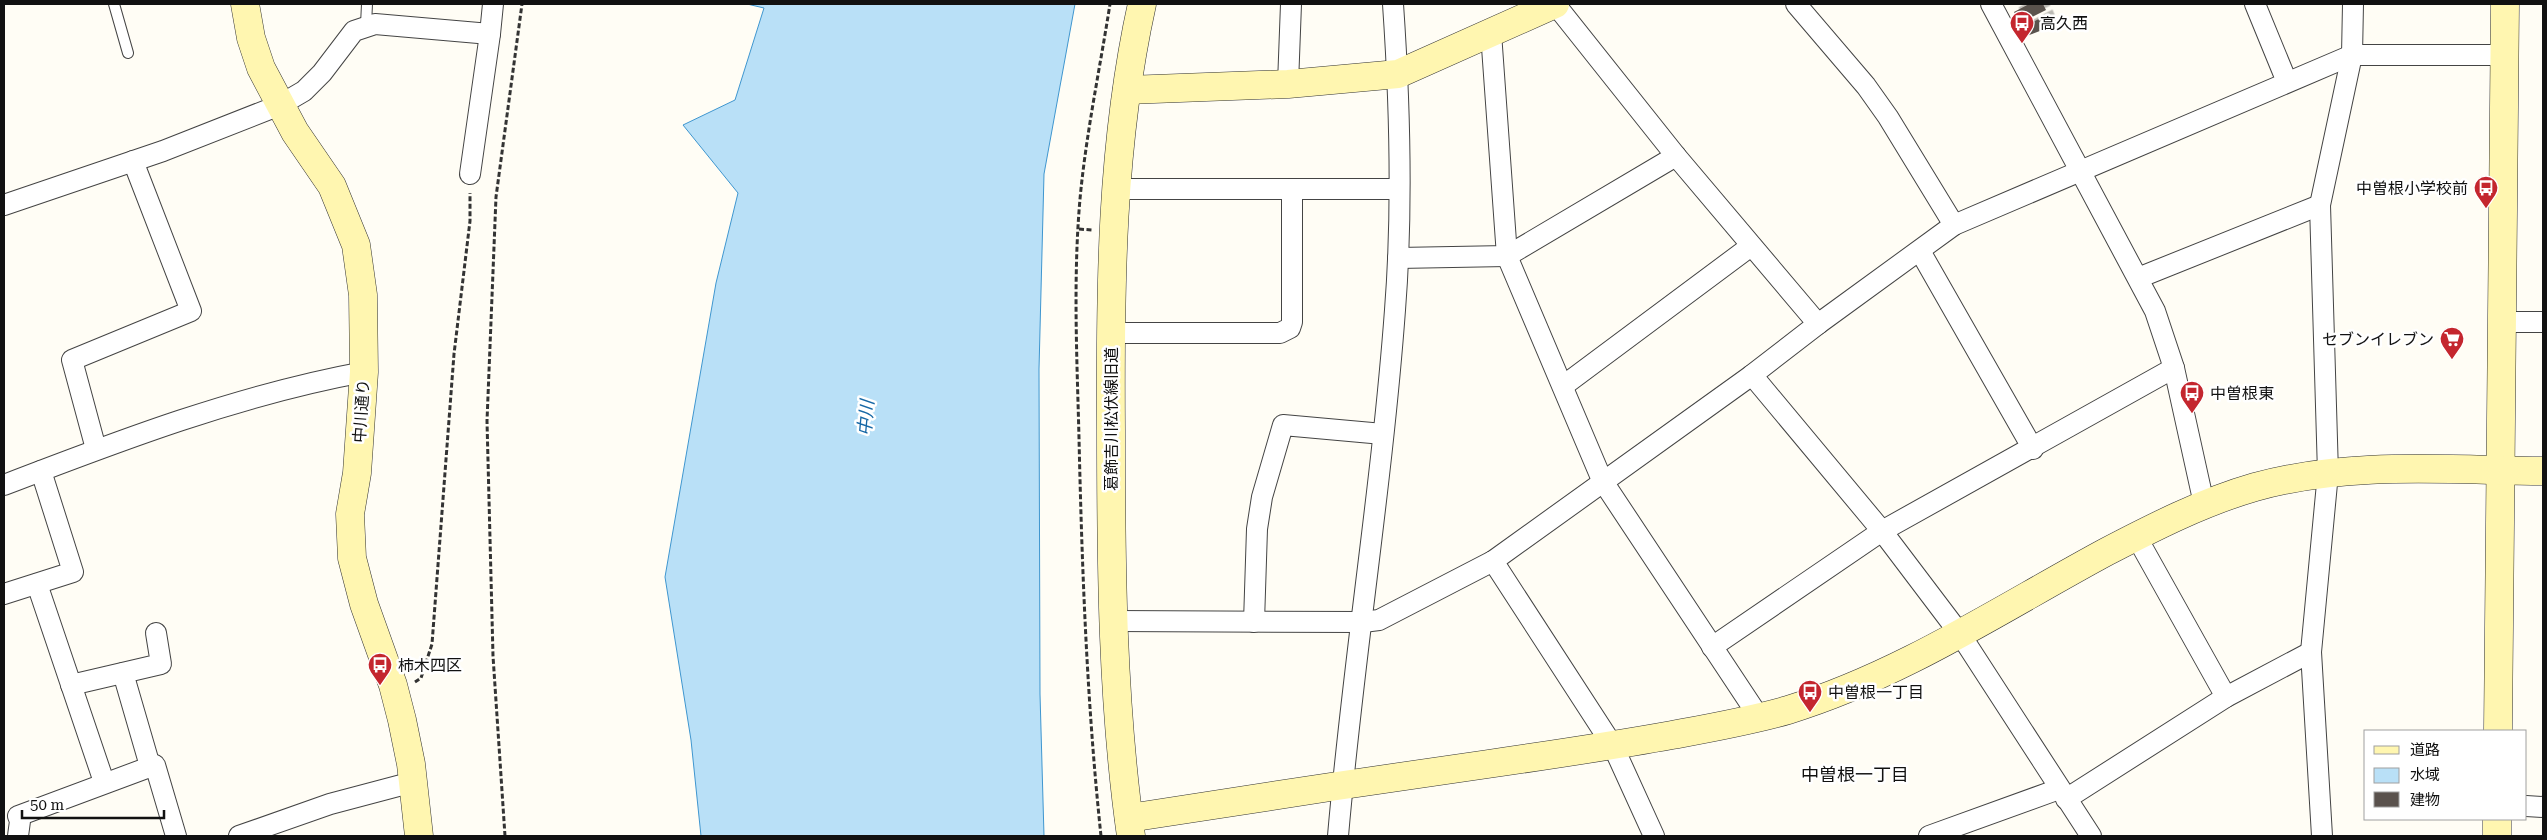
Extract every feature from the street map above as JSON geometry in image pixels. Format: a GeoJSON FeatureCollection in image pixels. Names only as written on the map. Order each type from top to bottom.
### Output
{"type":"FeatureCollection","features":[{"type":"Feature","properties":{"kind":"street","name":"中川通り"},"geometry":{"type":"LineString","coordinates":[[245,4],[250,38],[261,68],[280,105],[332,186],[356,245],[363,296],[364,372],[357,473],[350,514],[352,558],[364,604],[402,720],[413,782],[419,836]]}},
{"type":"Feature","properties":{"kind":"street"},"geometry":{"type":"LineString","coordinates":[[470,174],[493,4]]}},
{"type":"Feature","properties":{"kind":"street","name":"葛飾吉川松伏線旧道"},"geometry":{"type":"LineString","coordinates":[[1130,827],[1119,720],[1111,550],[1110,333],[1121,119],[1142,4]]}},
{"type":"Feature","properties":{"kind":"street"},"geometry":{"type":"LineString","coordinates":[[1288,84],[1291,4]]}},
{"type":"Feature","properties":{"kind":"street"},"geometry":{"type":"LineString","coordinates":[[1338,836],[1342,784],[1363,622],[1395,310],[1399,189],[1398,74],[1392,4]]}},
{"type":"Feature","properties":{"kind":"street"},"geometry":{"type":"LineString","coordinates":[[1127,90],[1288,84],[1398,74],[1555,4],[1676,156],[1818,324]]}},
{"type":"Feature","properties":{"kind":"street"},"geometry":{"type":"LineString","coordinates":[[1796,4],[1866,86],[1888,117],[1954,225]]}},
{"type":"Feature","properties":{"kind":"street"},"geometry":{"type":"LineString","coordinates":[[1992,4],[2155,311],[2174,368],[2204,504]]}},
{"type":"Feature","properties":{"kind":"street"},"geometry":{"type":"LineString","coordinates":[[2255,4],[2288,82]]}},
{"type":"Feature","properties":{"kind":"street"},"geometry":{"type":"LineString","coordinates":[[2322,836],[2311,652],[2328,473],[2320,205],[2352,55],[2353,4]]}},
{"type":"Feature","properties":{"kind":"street"},"geometry":{"type":"LineString","coordinates":[[2498,730],[2501,470],[2500,322],[2505,4]]}},
{"type":"Feature","properties":{"kind":"street"},"geometry":{"type":"LineString","coordinates":[[4,205],[133,161],[280,105],[304,91],[322,73],[354,31],[366,25],[375,24],[490,34]]}},
{"type":"Feature","properties":{"kind":"street"},"geometry":{"type":"LineString","coordinates":[[1491,33],[1507,256],[1602,480],[1759,717]]}},
{"type":"Feature","properties":{"kind":"street"},"geometry":{"type":"LineString","coordinates":[[1114,621],[1363,622],[1379,620],[1493,561],[1602,480],[1752,375],[1818,324],[1954,225],[2352,55],[2504,55]]}},
{"type":"Feature","properties":{"kind":"street"},"geometry":{"type":"LineString","coordinates":[[1398,258],[1507,256],[1676,156]]}},
{"type":"Feature","properties":{"kind":"street"},"geometry":{"type":"LineString","coordinates":[[96,449],[72,360],[191,311],[133,161]]}},
{"type":"Feature","properties":{"kind":"street"},"geometry":{"type":"LineString","coordinates":[[1116,189],[1399,189]]}},
{"type":"Feature","properties":{"kind":"street"},"geometry":{"type":"LineString","coordinates":[[1110,333],[1280,333],[1290,328],[1292,322],[1292,189]]}},
{"type":"Feature","properties":{"kind":"street"},"geometry":{"type":"LineString","coordinates":[[2138,278],[2320,205]]}},
{"type":"Feature","properties":{"kind":"street"},"geometry":{"type":"LineString","coordinates":[[1563,386],[1751,246]]}},
{"type":"Feature","properties":{"kind":"street"},"geometry":{"type":"LineString","coordinates":[[1920,251],[2033,449]]}},
{"type":"Feature","properties":{"kind":"street"},"geometry":{"type":"LineString","coordinates":[[2500,322],[2543,322]]}},
{"type":"Feature","properties":{"kind":"street"},"geometry":{"type":"LineString","coordinates":[[1712,647],[1882,531],[2033,449],[2174,368]]}},
{"type":"Feature","properties":{"kind":"street"},"geometry":{"type":"LineString","coordinates":[[4,486],[96,449],[234,403],[312,382],[364,372]]}},
{"type":"Feature","properties":{"kind":"street"},"geometry":{"type":"LineString","coordinates":[[1752,375],[1882,531],[1960,634],[2091,836]]}},
{"type":"Feature","properties":{"kind":"street"},"geometry":{"type":"LineString","coordinates":[[1254,622],[1257,529],[1262,497],[1283,425],[1383,434]]}},
{"type":"Feature","properties":{"kind":"street"},"geometry":{"type":"LineString","coordinates":[[4,594],[73,572],[41,471]]}},
{"type":"Feature","properties":{"kind":"street"},"geometry":{"type":"LineString","coordinates":[[1130,827],[1342,784],[1613,746],[1759,717],[1820,699],[1882,674],[1960,634],[2136,536],[2204,504],[2256,486],[2328,473],[2543,471]]}},
{"type":"Feature","properties":{"kind":"street"},"geometry":{"type":"LineString","coordinates":[[2136,536],[2226,697]]}},
{"type":"Feature","properties":{"kind":"street"},"geometry":{"type":"LineString","coordinates":[[1493,561],[1613,746],[1654,836]]}},
{"type":"Feature","properties":{"kind":"street"},"geometry":{"type":"LineString","coordinates":[[37,584],[104,782]]}},
{"type":"Feature","properties":{"kind":"street"},"geometry":{"type":"LineString","coordinates":[[71,685],[161,664],[156,633]]}},
{"type":"Feature","properties":{"kind":"street"},"geometry":{"type":"LineString","coordinates":[[1929,836],[2062,794],[2226,697],[2311,652]]}},
{"type":"Feature","properties":{"kind":"street"},"geometry":{"type":"LineString","coordinates":[[122,674],[150,766]]}},
{"type":"Feature","properties":{"kind":"street"},"geometry":{"type":"LineString","coordinates":[[18,836],[20,821],[18,816],[104,782],[156,765],[176,836]]}},
{"type":"Feature","properties":{"kind":"street"},"geometry":{"type":"LineString","coordinates":[[240,836],[330,804],[413,782]]}},
{"type":"Feature","properties":{"kind":"street"},"geometry":{"type":"LineString","coordinates":[[2527,806],[2543,807]]}},
{"type":"Feature","properties":{"kind":"street"},"geometry":{"type":"LineString","coordinates":[[2497,820],[2497,836]]}},
{"type":"Feature","properties":{"kind":"lane"},"geometry":{"type":"LineString","coordinates":[[114,4],[128,53]]}},
{"type":"Feature","properties":{"kind":"lane"},"geometry":{"type":"LineString","coordinates":[[366,25],[367,4]]}},
{"type":"Feature","properties":{"kind":"path"},"geometry":{"type":"LineString","coordinates":[[505,836],[493,656],[487,422],[496,197],[522,4]]}},
{"type":"Feature","properties":{"kind":"path"},"geometry":{"type":"LineString","coordinates":[[1101,836],[1091,745],[1082,574],[1077,373],[1080,198],[1110,4]]}},
{"type":"Feature","properties":{"kind":"path"},"geometry":{"type":"LineString","coordinates":[[395,695],[422,678],[432,644],[454,354],[470,221],[470,174]]}},
{"type":"Feature","properties":{"kind":"path"},"geometry":{"type":"LineString","coordinates":[[1079,230],[1086,230]]}},
{"type":"Feature","properties":{"kind":"water","name":"中川"},"geometry":{"type":"Polygon","coordinates":[[[747,4],[1075,4],[1044,174],[1039,369],[1040,694],[1044,836],[701,836],[691,740],[665,577],[716,283],[738,193],[683,125],[735,100],[764,8],[747,4]]]}},
{"type":"Feature","properties":{"kind":"building"},"geometry":{"type":"Polygon","coordinates":[[[2029,4],[2043,4],[2046,10],[2032,17],[2031,14],[2019,20],[2014,12],[2029,4]]]}},
{"type":"Feature","properties":{"kind":"building"},"geometry":{"type":"Polygon","coordinates":[[[2048,14],[2053,26],[2024,37],[2020,29],[2048,14]]]}},
{"type":"Feature","properties":{"kind":"place","name":"高久西"},"geometry":{"type":"Point","coordinates":[2022,44]}},
{"type":"Feature","properties":{"kind":"place","name":"中曽根小学校前"},"geometry":{"type":"Point","coordinates":[2486,209]}},
{"type":"Feature","properties":{"kind":"place","name":"セブンイレブン"},"geometry":{"type":"Point","coordinates":[2452,360]}},
{"type":"Feature","properties":{"kind":"place","name":"中曽根東"},"geometry":{"type":"Point","coordinates":[2192,414]}},
{"type":"Feature","properties":{"kind":"place","name":"柿木四区"},"geometry":{"type":"Point","coordinates":[380,686]}},
{"type":"Feature","properties":{"kind":"place","name":"中曽根一丁目"},"geometry":{"type":"Point","coordinates":[1810,713]}},
{"type":"Feature","properties":{"kind":"district","name":"中曽根一丁目"},"geometry":{"type":"Point","coordinates":[1855,775]}}]}
